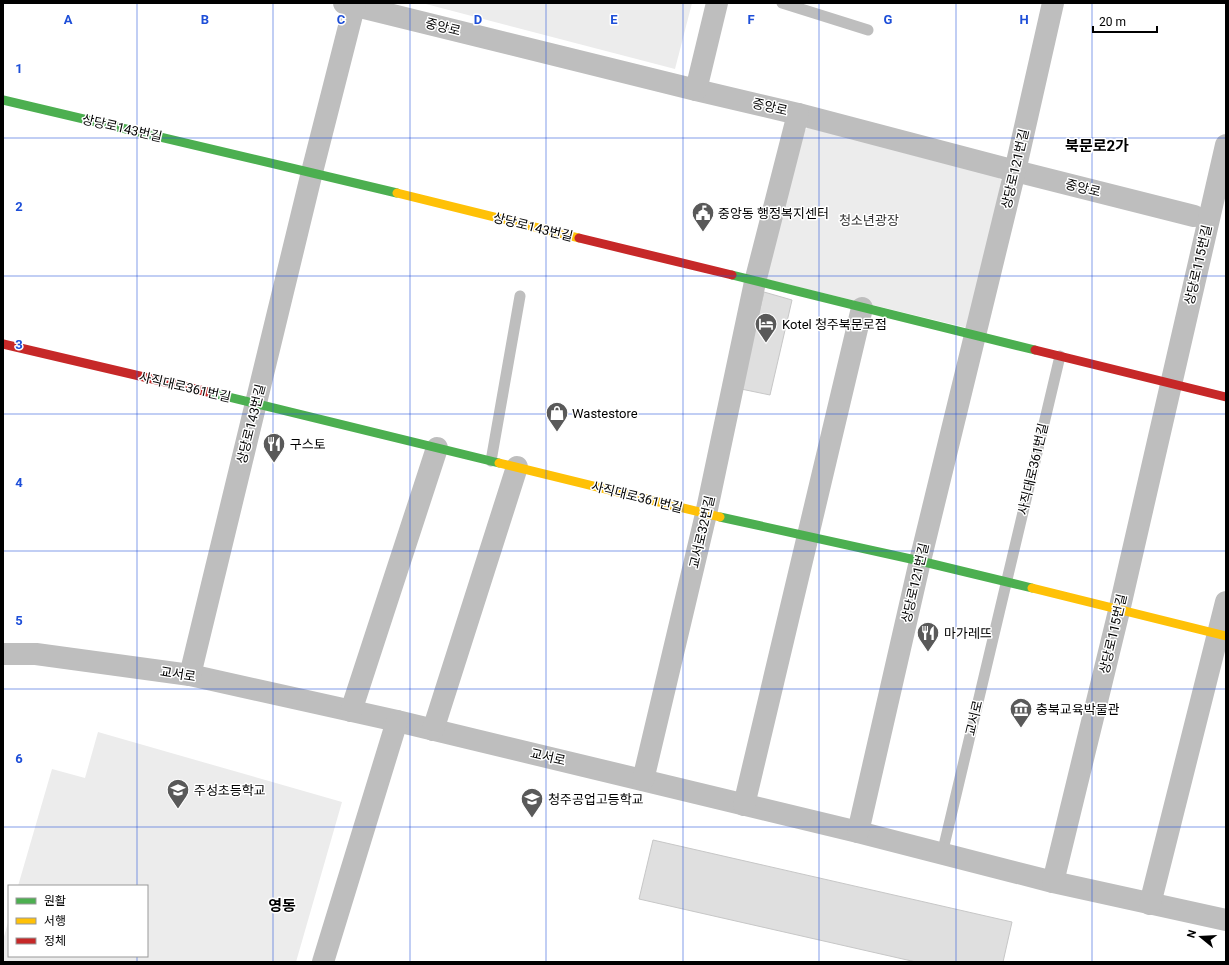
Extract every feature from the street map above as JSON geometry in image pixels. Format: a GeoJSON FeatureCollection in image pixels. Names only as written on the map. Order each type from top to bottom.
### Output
{"type":"FeatureCollection","features":[{"type":"Feature","properties":{"kind":"street"},"geometry":{"type":"LineString","coordinates":[[696,90],[717,3]]}},
{"type":"Feature","properties":{"kind":"street","name":"상당로121번길"},"geometry":{"type":"LineString","coordinates":[[858,832],[920,561],[974,334],[1015,171],[1053,3]]}},
{"type":"Feature","properties":{"kind":"street","name":"중앙로"},"geometry":{"type":"LineString","coordinates":[[351,4],[798,114],[1194,216]]}},
{"type":"Feature","properties":{"kind":"street","name":"상당로143번길"},"geometry":{"type":"LineString","coordinates":[[190,675],[312,172],[351,4]]}},
{"type":"Feature","properties":{"kind":"street","name":"상당로143번길"},"geometry":{"type":"LineString","coordinates":[[3,100],[312,172],[755,282]]}},
{"type":"Feature","properties":{"kind":"street","name":"교서로32번길"},"geometry":{"type":"LineString","coordinates":[[643,780],[706,514],[755,282],[798,114]]}},
{"type":"Feature","properties":{"kind":"street","name":"상당로115번길"},"geometry":{"type":"LineString","coordinates":[[1053,882],[1119,611],[1226,145]]}},
{"type":"Feature","properties":{"kind":"street"},"geometry":{"type":"LineString","coordinates":[[755,282],[974,334],[1226,397]]}},
{"type":"Feature","properties":{"kind":"street"},"geometry":{"type":"LineString","coordinates":[[744,805],[862,308]]}},
{"type":"Feature","properties":{"kind":"street","name":"사직대로361번길"},"geometry":{"type":"LineString","coordinates":[[3,344],[256,403],[706,514],[920,561],[1119,611],[1222,635]]}},
{"type":"Feature","properties":{"kind":"street"},"geometry":{"type":"LineString","coordinates":[[351,711],[437,448]]}},
{"type":"Feature","properties":{"kind":"street"},"geometry":{"type":"LineString","coordinates":[[433,730],[517,467]]}},
{"type":"Feature","properties":{"kind":"street"},"geometry":{"type":"LineString","coordinates":[[1150,904],[1184,766],[1222,635],[1226,602]]}},
{"type":"Feature","properties":{"kind":"street","name":"교서로"},"geometry":{"type":"LineString","coordinates":[[3,654],[36,654],[190,675],[397,721],[858,832],[1053,882],[1226,920]]}},
{"type":"Feature","properties":{"kind":"street"},"geometry":{"type":"LineString","coordinates":[[323,962],[397,721]]}},
{"type":"Feature","properties":{"kind":"lane"},"geometry":{"type":"LineString","coordinates":[[782,3],[868,30]]}},
{"type":"Feature","properties":{"kind":"lane"},"geometry":{"type":"LineString","coordinates":[[491,461],[520,296]]}},
{"type":"Feature","properties":{"kind":"lane","name":"사직대로361번길"},"geometry":{"type":"LineString","coordinates":[[1006,582],[1060,356]]}},
{"type":"Feature","properties":{"kind":"lane","name":"교서로"},"geometry":{"type":"LineString","coordinates":[[942,854],[1006,582]]}},
{"type":"Feature","properties":{"kind":"green space"},"geometry":{"type":"Polygon","coordinates":[[[422,3],[692,3],[675,69],[422,3]]]}},
{"type":"Feature","properties":{"kind":"green space","name":"청소년광장"},"geometry":{"type":"Polygon","coordinates":[[[813,122],[985,164],[1003,182],[972,329],[761,278],[798,137],[813,122]]]}},
{"type":"Feature","properties":{"kind":"green space"},"geometry":{"type":"Polygon","coordinates":[[[98,732],[342,802],[296,962],[3,962],[3,940],[8,922],[8,957],[148,957],[148,885],[18,885],[52,769],[85,778],[98,732]]]}},
{"type":"Feature","properties":{"kind":"building","name":"Kotel 청주북문로점"},"geometry":{"type":"Polygon","coordinates":[[[764,292],[792,300],[770,395],[741,389],[764,292]]]}},
{"type":"Feature","properties":{"kind":"building"},"geometry":{"type":"Polygon","coordinates":[[[653,840],[1012,922],[1003,962],[916,962],[639,899],[653,840]]]}},
{"type":"Feature","properties":{"kind":"traffic: fast"},"geometry":{"type":"LineString","coordinates":[[3,100],[397,193]]}},
{"type":"Feature","properties":{"kind":"traffic: fast"},"geometry":{"type":"LineString","coordinates":[[732,275],[1035,350]]}},
{"type":"Feature","properties":{"kind":"traffic: fast"},"geometry":{"type":"LineString","coordinates":[[208,392],[499,463]]}},
{"type":"Feature","properties":{"kind":"traffic: fast"},"geometry":{"type":"LineString","coordinates":[[720,517],[920,561],[1032,588]]}},
{"type":"Feature","properties":{"kind":"traffic: slow"},"geometry":{"type":"LineString","coordinates":[[397,193],[579,238]]}},
{"type":"Feature","properties":{"kind":"traffic: slow"},"geometry":{"type":"LineString","coordinates":[[499,463],[720,517]]}},
{"type":"Feature","properties":{"kind":"traffic: slow"},"geometry":{"type":"LineString","coordinates":[[1032,588],[1226,636]]}},
{"type":"Feature","properties":{"kind":"traffic: jam"},"geometry":{"type":"LineString","coordinates":[[579,238],[732,275]]}},
{"type":"Feature","properties":{"kind":"traffic: jam"},"geometry":{"type":"LineString","coordinates":[[3,344],[208,392]]}},
{"type":"Feature","properties":{"kind":"traffic: jam"},"geometry":{"type":"LineString","coordinates":[[1035,350],[1226,397]]}},
{"type":"Feature","properties":{"kind":"place","name":"중앙동 행정복지센터"},"geometry":{"type":"Point","coordinates":[703,232]}},
{"type":"Feature","properties":{"kind":"place","name":"Kotel 청주북문로점"},"geometry":{"type":"Point","coordinates":[766,344]}},
{"type":"Feature","properties":{"kind":"place","name":"Wastestore"},"geometry":{"type":"Point","coordinates":[557,432]}},
{"type":"Feature","properties":{"kind":"place","name":"구스토"},"geometry":{"type":"Point","coordinates":[274,464]}},
{"type":"Feature","properties":{"kind":"place","name":"마가레뜨"},"geometry":{"type":"Point","coordinates":[928,652]}},
{"type":"Feature","properties":{"kind":"place","name":"충북교육박물관"},"geometry":{"type":"Point","coordinates":[1021,728]}},
{"type":"Feature","properties":{"kind":"place","name":"주성초등학교"},"geometry":{"type":"Point","coordinates":[178,810]}},
{"type":"Feature","properties":{"kind":"place","name":"청주공업고등학교"},"geometry":{"type":"Point","coordinates":[532,818]}},
{"type":"Feature","properties":{"kind":"district","name":"북문로2가"},"geometry":{"type":"Point","coordinates":[1097,146]}},
{"type":"Feature","properties":{"kind":"district","name":"영동"},"geometry":{"type":"Point","coordinates":[282,906]}}]}
